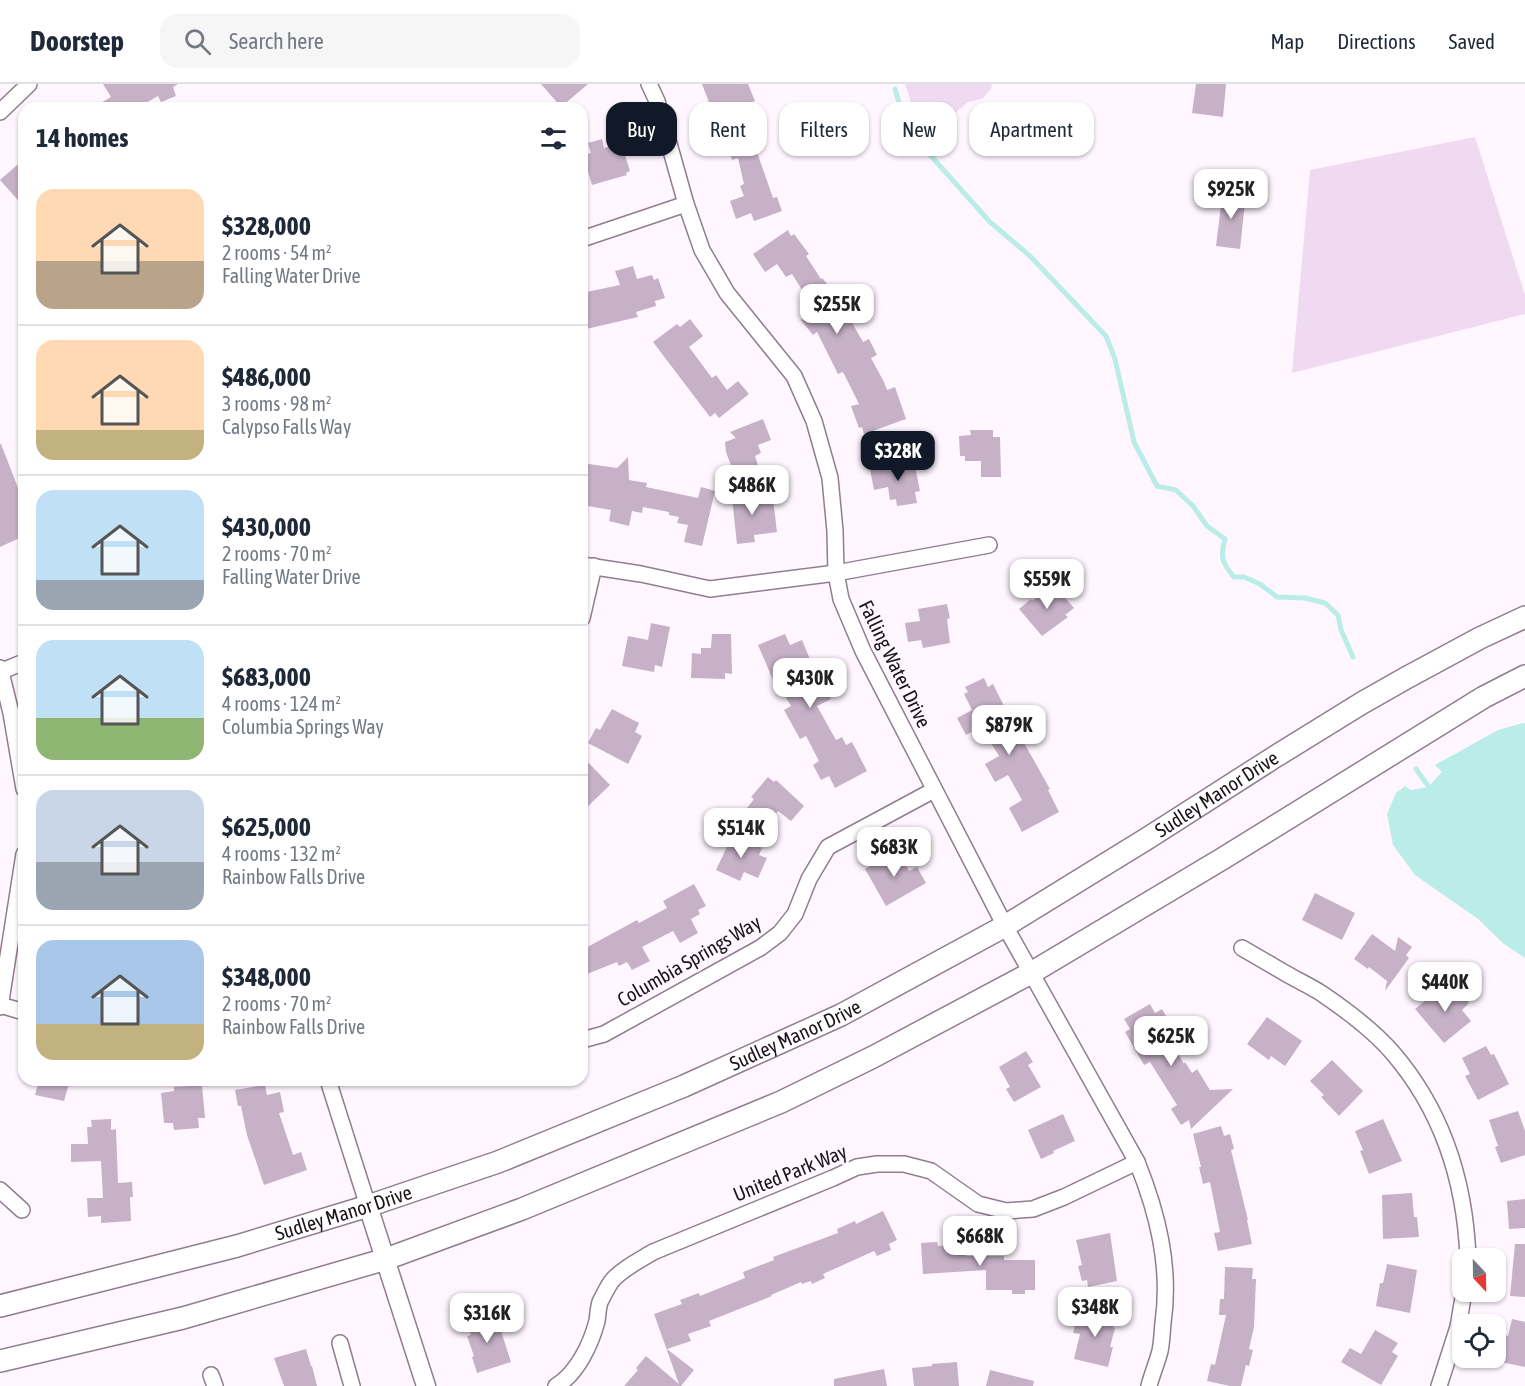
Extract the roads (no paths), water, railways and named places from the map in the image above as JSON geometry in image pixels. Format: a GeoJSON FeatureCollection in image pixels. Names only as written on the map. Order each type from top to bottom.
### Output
{"type":"FeatureCollection","features":[{"type":"Feature","properties":{"kind":"main road","name":"Sudley Manor Drive"},"geometry":{"type":"LineString","coordinates":[[0,1306],[237,1246],[369,1206],[498,1161],[684,1086],[841,1015],[1005,926],[1362,703],[1525,617]]}},
{"type":"Feature","properties":{"kind":"main road"},"geometry":{"type":"LineString","coordinates":[[0,1361],[183,1318],[386,1259],[522,1209],[781,1102],[873,1057],[1031,973],[1222,859],[1484,697],[1525,676]]}},
{"type":"Feature","properties":{"kind":"street"},"geometry":{"type":"LineString","coordinates":[[0,111],[29,84]]}},
{"type":"Feature","properties":{"kind":"street","name":"Falling Water Drive"},"geometry":{"type":"LineString","coordinates":[[649,84],[657,101],[686,204],[702,250],[727,293],[794,376],[814,421],[830,478],[836,573],[841,599],[863,651],[1005,926],[1137,1162],[1150,1194],[1166,1266],[1166,1307],[1160,1350],[1149,1386]]}},
{"type":"Feature","properties":{"kind":"street"},"geometry":{"type":"LineString","coordinates":[[588,237],[686,204]]}},
{"type":"Feature","properties":{"kind":"street"},"geometry":{"type":"LineString","coordinates":[[588,565],[641,574],[710,590],[836,573],[989,545]]}},
{"type":"Feature","properties":{"kind":"street"},"geometry":{"type":"LineString","coordinates":[[18,664],[1,669],[18,754]]}},
{"type":"Feature","properties":{"kind":"street","name":"Columbia Springs Way"},"geometry":{"type":"LineString","coordinates":[[588,1038],[604,1034],[760,948],[780,933],[795,914],[809,879],[828,847],[934,790]]}},
{"type":"Feature","properties":{"kind":"street"},"geometry":{"type":"LineString","coordinates":[[18,892],[0,1006],[18,1010]]}},
{"type":"Feature","properties":{"kind":"street"},"geometry":{"type":"LineString","coordinates":[[1242,948],[1319,992],[1350,1014],[1392,1051],[1432,1108],[1449,1149],[1462,1196],[1468,1248]]}},
{"type":"Feature","properties":{"kind":"street"},"geometry":{"type":"LineString","coordinates":[[330,1086],[426,1386]]}},
{"type":"Feature","properties":{"kind":"street","name":"United Park Way"},"geometry":{"type":"LineString","coordinates":[[555,1386],[577,1366],[596,1322],[600,1302],[612,1280],[629,1267],[653,1252],[857,1167],[904,1164],[931,1171],[978,1204],[1006,1211],[1033,1209],[1064,1197],[1137,1162]]}},
{"type":"Feature","properties":{"kind":"street"},"geometry":{"type":"LineString","coordinates":[[0,1190],[22,1210]]}},
{"type":"Feature","properties":{"kind":"street"},"geometry":{"type":"LineString","coordinates":[[1439,1386],[1458,1327],[1462,1302]]}},
{"type":"Feature","properties":{"kind":"street"},"geometry":{"type":"LineString","coordinates":[[340,1343],[352,1386]]}},
{"type":"Feature","properties":{"kind":"waterway"},"geometry":{"type":"LineString","coordinates":[[895,89],[907,129],[990,222],[1030,256],[1106,336],[1115,359],[1134,442],[1157,486],[1176,490],[1193,506],[1207,526],[1225,539],[1223,559],[1234,577],[1244,577],[1260,584],[1277,597],[1305,598],[1325,603],[1338,615],[1341,630],[1353,657]]}},
{"type":"Feature","properties":{"kind":"waterway"},"geometry":{"type":"LineString","coordinates":[[1416,769],[1431,790]]}}]}
